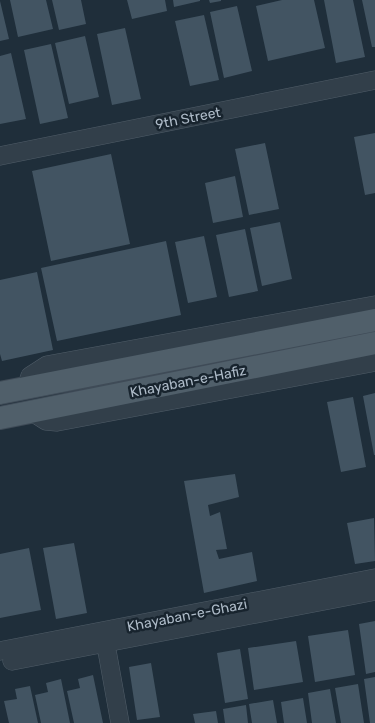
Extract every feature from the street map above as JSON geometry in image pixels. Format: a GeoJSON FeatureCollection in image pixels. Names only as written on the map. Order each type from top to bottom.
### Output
{"type":"FeatureCollection","features":[{"type":"Feature","properties":{"kind":"main road","name":"Khayaban-e-Hafiz"},"geometry":{"type":"LineString","coordinates":[[0,393],[375,320]]}},
{"type":"Feature","properties":{"kind":"main road","name":"Khayaban-e-Hafiz"},"geometry":{"type":"LineString","coordinates":[[0,418],[375,343]]}},
{"type":"Feature","properties":{"kind":"street","name":"9th Street"},"geometry":{"type":"LineString","coordinates":[[0,156],[375,80]]}},
{"type":"Feature","properties":{"kind":"street"},"geometry":{"type":"LineString","coordinates":[[26,388],[30,376],[47,365],[375,305]]}},
{"type":"Feature","properties":{"kind":"street"},"geometry":{"type":"LineString","coordinates":[[32,412],[46,421],[57,422],[375,362]]}},
{"type":"Feature","properties":{"kind":"street","name":"Khayaban-e-Ghazi"},"geometry":{"type":"LineString","coordinates":[[0,664],[104,637],[375,578]]}},
{"type":"Feature","properties":{"kind":"street","name":"Khayaban-e-Ghazi"},"geometry":{"type":"LineString","coordinates":[[0,652],[104,637],[375,591]]}},
{"type":"Feature","properties":{"kind":"street"},"geometry":{"type":"LineString","coordinates":[[104,637],[120,723]]}},
{"type":"Feature","properties":{"kind":"building"},"geometry":{"type":"Polygon","coordinates":[[[10,0],[46,0],[53,29],[18,37],[10,0]]]}},
{"type":"Feature","properties":{"kind":"building"},"geometry":{"type":"Polygon","coordinates":[[[52,0],[81,0],[86,24],[59,30],[52,0]]]}},
{"type":"Feature","properties":{"kind":"building"},"geometry":{"type":"Polygon","coordinates":[[[127,0],[165,0],[167,11],[132,19],[127,0]]]}},
{"type":"Feature","properties":{"kind":"building"},"geometry":{"type":"Polygon","coordinates":[[[173,0],[200,0],[200,1],[174,7],[173,0]]]}},
{"type":"Feature","properties":{"kind":"building"},"geometry":{"type":"Polygon","coordinates":[[[209,0],[221,0],[221,1],[210,3],[209,0]]]}},
{"type":"Feature","properties":{"kind":"building"},"geometry":{"type":"Polygon","coordinates":[[[282,0],[314,0],[325,48],[268,61],[256,6],[282,0]]]}},
{"type":"Feature","properties":{"kind":"building"},"geometry":{"type":"Polygon","coordinates":[[[324,0],[353,0],[365,57],[336,63],[324,0]]]}},
{"type":"Feature","properties":{"kind":"building"},"geometry":{"type":"Polygon","coordinates":[[[362,0],[375,0],[375,47],[372,47],[362,0]]]}},
{"type":"Feature","properties":{"kind":"building"},"geometry":{"type":"Polygon","coordinates":[[[0,1],[9,39],[0,41],[0,1]]]}},
{"type":"Feature","properties":{"kind":"building"},"geometry":{"type":"Polygon","coordinates":[[[237,6],[252,71],[224,78],[210,12],[237,6]]]}},
{"type":"Feature","properties":{"kind":"building"},"geometry":{"type":"Polygon","coordinates":[[[204,15],[219,80],[190,86],[175,21],[204,15]]]}},
{"type":"Feature","properties":{"kind":"building"},"geometry":{"type":"Polygon","coordinates":[[[125,28],[141,99],[112,105],[97,34],[125,28]]]}},
{"type":"Feature","properties":{"kind":"building"},"geometry":{"type":"Polygon","coordinates":[[[85,36],[99,97],[69,104],[55,43],[85,36]]]}},
{"type":"Feature","properties":{"kind":"building"},"geometry":{"type":"Polygon","coordinates":[[[51,44],[68,118],[40,124],[24,50],[51,44]]]}},
{"type":"Feature","properties":{"kind":"building"},"geometry":{"type":"Polygon","coordinates":[[[11,53],[26,119],[0,124],[0,56],[11,53]]]}},
{"type":"Feature","properties":{"kind":"building"},"geometry":{"type":"Polygon","coordinates":[[[375,133],[375,193],[365,195],[354,137],[375,133]]]}},
{"type":"Feature","properties":{"kind":"building"},"geometry":{"type":"Polygon","coordinates":[[[265,143],[279,209],[249,215],[235,149],[265,143]]]}},
{"type":"Feature","properties":{"kind":"building"},"geometry":{"type":"Polygon","coordinates":[[[111,154],[130,244],[51,261],[32,171],[111,154]]]}},
{"type":"Feature","properties":{"kind":"building"},"geometry":{"type":"Polygon","coordinates":[[[235,176],[243,217],[213,223],[205,183],[235,176]]]}},
{"type":"Feature","properties":{"kind":"building"},"geometry":{"type":"Polygon","coordinates":[[[280,222],[292,279],[262,286],[250,228],[280,222]]]}},
{"type":"Feature","properties":{"kind":"building"},"geometry":{"type":"Polygon","coordinates":[[[245,229],[258,291],[229,297],[216,235],[245,229]]]}},
{"type":"Feature","properties":{"kind":"building"},"geometry":{"type":"Polygon","coordinates":[[[204,236],[217,297],[188,303],[175,242],[204,236]]]}},
{"type":"Feature","properties":{"kind":"building"},"geometry":{"type":"Polygon","coordinates":[[[166,241],[181,315],[57,341],[41,268],[166,241]]]}},
{"type":"Feature","properties":{"kind":"building"},"geometry":{"type":"Polygon","coordinates":[[[37,272],[53,350],[2,361],[0,354],[0,280],[37,272]]]}},
{"type":"Feature","properties":{"kind":"building"},"geometry":{"type":"Polygon","coordinates":[[[375,393],[375,455],[374,455],[363,396],[375,393]]]}},
{"type":"Feature","properties":{"kind":"building"},"geometry":{"type":"Polygon","coordinates":[[[353,397],[366,467],[341,472],[327,402],[353,397]]]}},
{"type":"Feature","properties":{"kind":"building"},"geometry":{"type":"Polygon","coordinates":[[[235,474],[239,497],[208,505],[210,516],[220,512],[227,549],[216,550],[219,559],[252,552],[257,581],[204,593],[184,481],[235,474]]]}},
{"type":"Feature","properties":{"kind":"building"},"geometry":{"type":"Polygon","coordinates":[[[374,518],[375,561],[355,564],[347,523],[374,518]]]}},
{"type":"Feature","properties":{"kind":"building"},"geometry":{"type":"Polygon","coordinates":[[[74,543],[87,613],[56,619],[43,548],[74,543]]]}},
{"type":"Feature","properties":{"kind":"building"},"geometry":{"type":"Polygon","coordinates":[[[29,548],[41,610],[0,618],[0,554],[29,548]]]}},
{"type":"Feature","properties":{"kind":"building"},"geometry":{"type":"Polygon","coordinates":[[[375,621],[375,672],[366,674],[359,624],[375,621]]]}},
{"type":"Feature","properties":{"kind":"building"},"geometry":{"type":"Polygon","coordinates":[[[348,630],[355,675],[315,682],[308,636],[348,630]]]}},
{"type":"Feature","properties":{"kind":"building"},"geometry":{"type":"Polygon","coordinates":[[[296,641],[303,682],[254,690],[248,648],[296,641]]]}},
{"type":"Feature","properties":{"kind":"building"},"geometry":{"type":"Polygon","coordinates":[[[240,649],[248,699],[225,703],[217,653],[240,649]]]}},
{"type":"Feature","properties":{"kind":"building"},"geometry":{"type":"Polygon","coordinates":[[[151,663],[160,717],[137,720],[129,667],[151,663]]]}},
{"type":"Feature","properties":{"kind":"building"},"geometry":{"type":"Polygon","coordinates":[[[93,675],[103,723],[74,723],[67,691],[80,688],[78,679],[93,675]]]}},
{"type":"Feature","properties":{"kind":"building"},"geometry":{"type":"Polygon","coordinates":[[[375,677],[375,723],[370,723],[364,679],[375,677]]]}},
{"type":"Feature","properties":{"kind":"building"},"geometry":{"type":"Polygon","coordinates":[[[61,679],[70,723],[41,723],[35,695],[48,692],[46,683],[61,679]]]}},
{"type":"Feature","properties":{"kind":"building"},"geometry":{"type":"Polygon","coordinates":[[[358,684],[364,723],[341,723],[335,688],[358,684]]]}},
{"type":"Feature","properties":{"kind":"building"},"geometry":{"type":"Polygon","coordinates":[[[30,686],[38,723],[9,723],[4,701],[17,699],[15,689],[30,686]]]}},
{"type":"Feature","properties":{"kind":"building"},"geometry":{"type":"Polygon","coordinates":[[[330,689],[336,723],[312,723],[308,693],[330,689]]]}},
{"type":"Feature","properties":{"kind":"building"},"geometry":{"type":"Polygon","coordinates":[[[303,698],[307,723],[284,723],[281,702],[303,698]]]}},
{"type":"Feature","properties":{"kind":"building"},"geometry":{"type":"Polygon","coordinates":[[[273,700],[277,723],[252,723],[249,704],[273,700]]]}},
{"type":"Feature","properties":{"kind":"building"},"geometry":{"type":"Polygon","coordinates":[[[246,705],[248,723],[225,723],[223,709],[246,705]]]}},
{"type":"Feature","properties":{"kind":"building"},"geometry":{"type":"Polygon","coordinates":[[[216,711],[218,723],[195,723],[193,714],[216,711]]]}}]}
